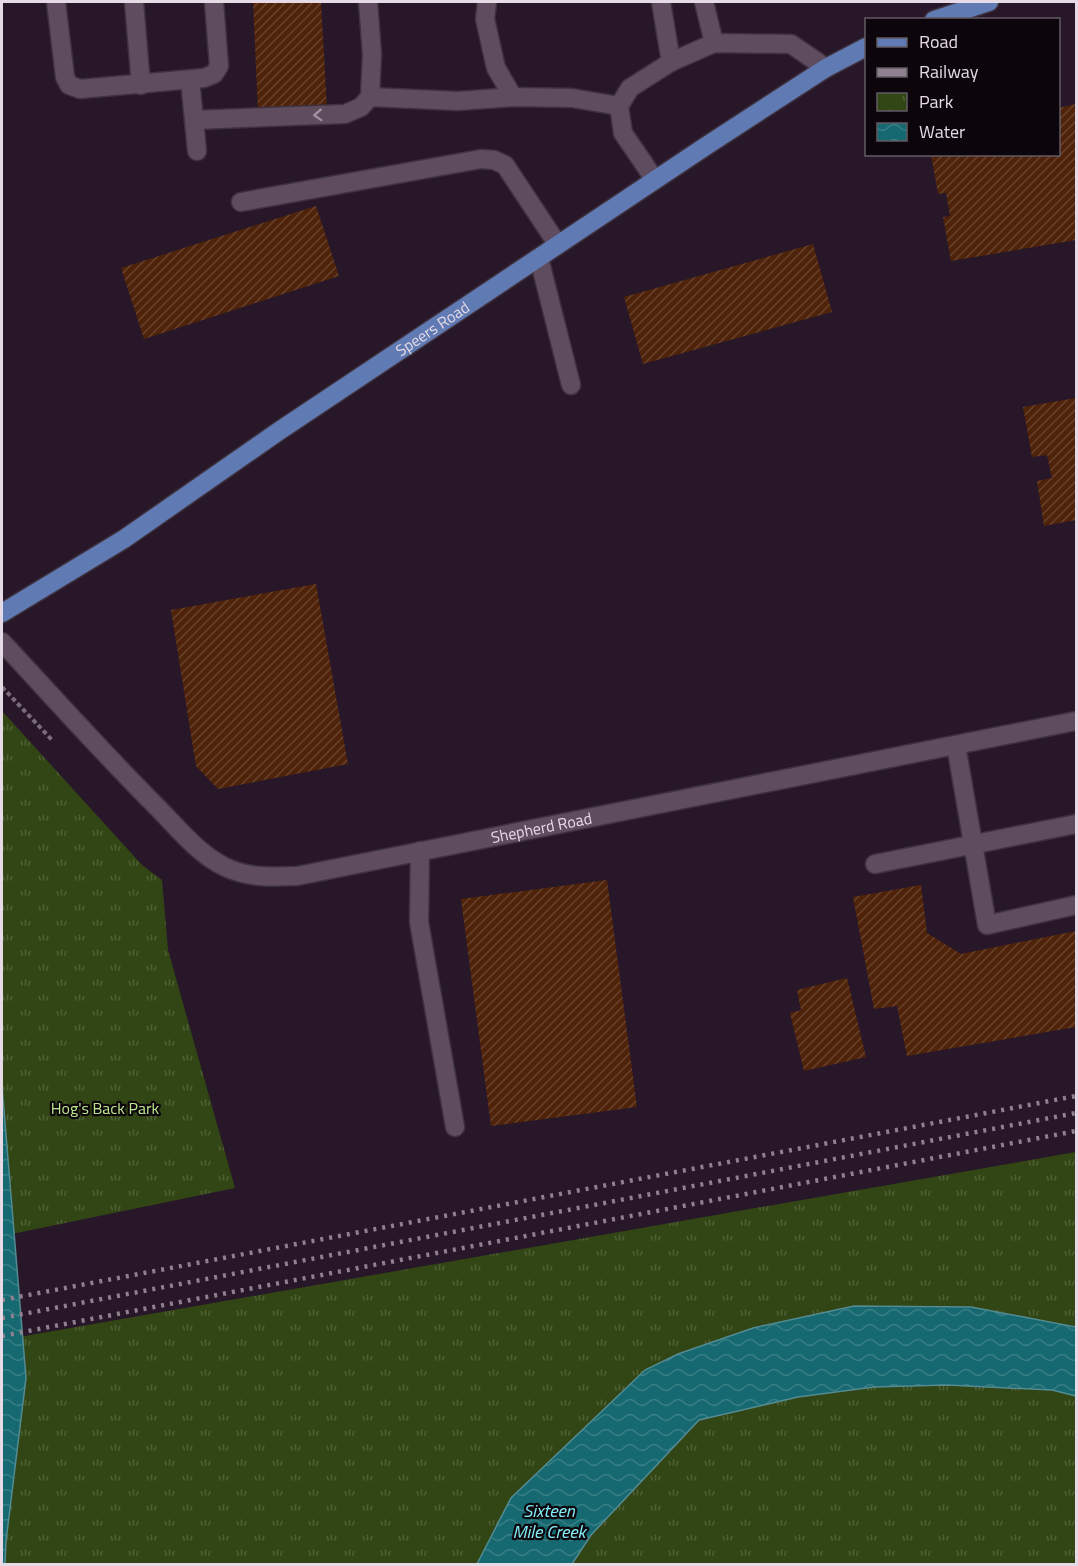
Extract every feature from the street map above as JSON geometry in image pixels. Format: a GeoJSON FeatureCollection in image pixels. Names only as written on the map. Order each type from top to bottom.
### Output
{"type":"FeatureCollection","features":[{"type":"Feature","properties":{"kind":"main road"},"geometry":{"type":"LineString","coordinates":[[940,18],[989,2]]}},
{"type":"Feature","properties":{"kind":"main road","name":"Speers Road"},"geometry":{"type":"LineString","coordinates":[[2,613],[124,539],[279,431],[655,180],[826,68],[865,48]]}},
{"type":"Feature","properties":{"kind":"street"},"geometry":{"type":"LineString","coordinates":[[56,2],[65,77],[69,85],[80,89],[208,78],[219,66],[214,2]]}},
{"type":"Feature","properties":{"kind":"street"},"geometry":{"type":"LineString","coordinates":[[134,2],[141,85]]}},
{"type":"Feature","properties":{"kind":"street"},"geometry":{"type":"LineString","coordinates":[[194,120],[345,114],[361,107],[370,97],[372,54],[368,2]]}},
{"type":"Feature","properties":{"kind":"street"},"geometry":{"type":"LineString","coordinates":[[487,2],[485,20],[496,68],[513,97]]}},
{"type":"Feature","properties":{"kind":"street"},"geometry":{"type":"LineString","coordinates":[[661,2],[671,62]]}},
{"type":"Feature","properties":{"kind":"street"},"geometry":{"type":"LineString","coordinates":[[704,2],[714,43]]}},
{"type":"Feature","properties":{"kind":"street"},"geometry":{"type":"LineString","coordinates":[[655,180],[623,133],[620,106],[630,88],[671,62],[714,43],[791,44],[826,68]]}},
{"type":"Feature","properties":{"kind":"street"},"geometry":{"type":"LineString","coordinates":[[190,80],[197,151]]}},
{"type":"Feature","properties":{"kind":"street"},"geometry":{"type":"LineString","coordinates":[[370,97],[458,101],[513,97],[572,98],[620,106]]}},
{"type":"Feature","properties":{"kind":"street"},"geometry":{"type":"LineString","coordinates":[[241,202],[481,159],[494,160],[505,165],[558,245]]}},
{"type":"Feature","properties":{"kind":"street"},"geometry":{"type":"LineString","coordinates":[[539,258],[571,385]]}},
{"type":"Feature","properties":{"kind":"street","name":"Shepherd Road"},"geometry":{"type":"LineString","coordinates":[[2,642],[195,845],[212,860],[239,873],[263,877],[297,876],[1077,722]]}},
{"type":"Feature","properties":{"kind":"street"},"geometry":{"type":"LineString","coordinates":[[956,745],[987,925],[1077,905]]}},
{"type":"Feature","properties":{"kind":"street"},"geometry":{"type":"LineString","coordinates":[[875,864],[1077,824]]}},
{"type":"Feature","properties":{"kind":"street"},"geometry":{"type":"LineString","coordinates":[[420,852],[418,922],[455,1127]]}},
{"type":"Feature","properties":{"kind":"path"},"geometry":{"type":"LineString","coordinates":[[2,687],[52,740]]}},
{"type":"Feature","properties":{"kind":"green space","name":"Hog's Back Park"},"geometry":{"type":"Polygon","coordinates":[[[2,711],[142,865],[162,880],[168,950],[235,1188],[2,1236],[2,711]]]}},
{"type":"Feature","properties":{"kind":"green space"},"geometry":{"type":"Polygon","coordinates":[[[1076,1152],[1076,1564],[2,1564],[2,1340],[1076,1152]]]}},
{"type":"Feature","properties":{"kind":"water"},"geometry":{"type":"Polygon","coordinates":[[[2,1086],[26,1378],[5,1564],[2,1564],[2,1086]]]}},
{"type":"Feature","properties":{"kind":"water","name":"Sixteen Mile Creek"},"geometry":{"type":"Polygon","coordinates":[[[854,1306],[971,1307],[1076,1327],[1076,1396],[1052,1390],[947,1385],[874,1387],[798,1397],[699,1420],[591,1535],[572,1564],[477,1564],[511,1498],[645,1370],[678,1354],[753,1328],[854,1306]]]}},
{"type":"Feature","properties":{"kind":"building"},"geometry":{"type":"Polygon","coordinates":[[[253,2],[321,2],[327,108],[258,111],[253,2]]]}},
{"type":"Feature","properties":{"kind":"building"},"geometry":{"type":"Polygon","coordinates":[[[1076,104],[1076,240],[951,261],[943,217],[950,216],[946,193],[938,194],[931,156],[1060,156],[1060,108],[1076,104]]]}},
{"type":"Feature","properties":{"kind":"building"},"geometry":{"type":"Polygon","coordinates":[[[316,206],[339,276],[144,339],[121,268],[316,206]]]}},
{"type":"Feature","properties":{"kind":"building"},"geometry":{"type":"Polygon","coordinates":[[[813,244],[832,312],[643,364],[624,297],[813,244]]]}},
{"type":"Feature","properties":{"kind":"building"},"geometry":{"type":"Polygon","coordinates":[[[1076,398],[1076,520],[1044,526],[1037,481],[1052,478],[1047,455],[1032,457],[1023,407],[1076,398]]]}},
{"type":"Feature","properties":{"kind":"building"},"geometry":{"type":"Polygon","coordinates":[[[316,584],[348,764],[218,789],[196,766],[171,610],[316,584]]]}},
{"type":"Feature","properties":{"kind":"building"},"geometry":{"type":"Polygon","coordinates":[[[607,880],[637,1107],[491,1126],[461,899],[607,880]]]}},
{"type":"Feature","properties":{"kind":"building"},"geometry":{"type":"Polygon","coordinates":[[[921,885],[927,933],[961,954],[1076,931],[1076,1027],[907,1056],[897,1006],[874,1009],[853,897],[921,885]]]}},
{"type":"Feature","properties":{"kind":"building"},"geometry":{"type":"Polygon","coordinates":[[[847,978],[866,1057],[804,1071],[790,1013],[801,1010],[797,990],[847,978]]]}},
{"type":"Feature","properties":{"kind":"railway"},"geometry":{"type":"LineString","coordinates":[[2,1300],[1076,1096]]}},
{"type":"Feature","properties":{"kind":"railway"},"geometry":{"type":"LineString","coordinates":[[2,1318],[1076,1113]]}},
{"type":"Feature","properties":{"kind":"railway"},"geometry":{"type":"LineString","coordinates":[[2,1336],[1076,1131]]}}]}
